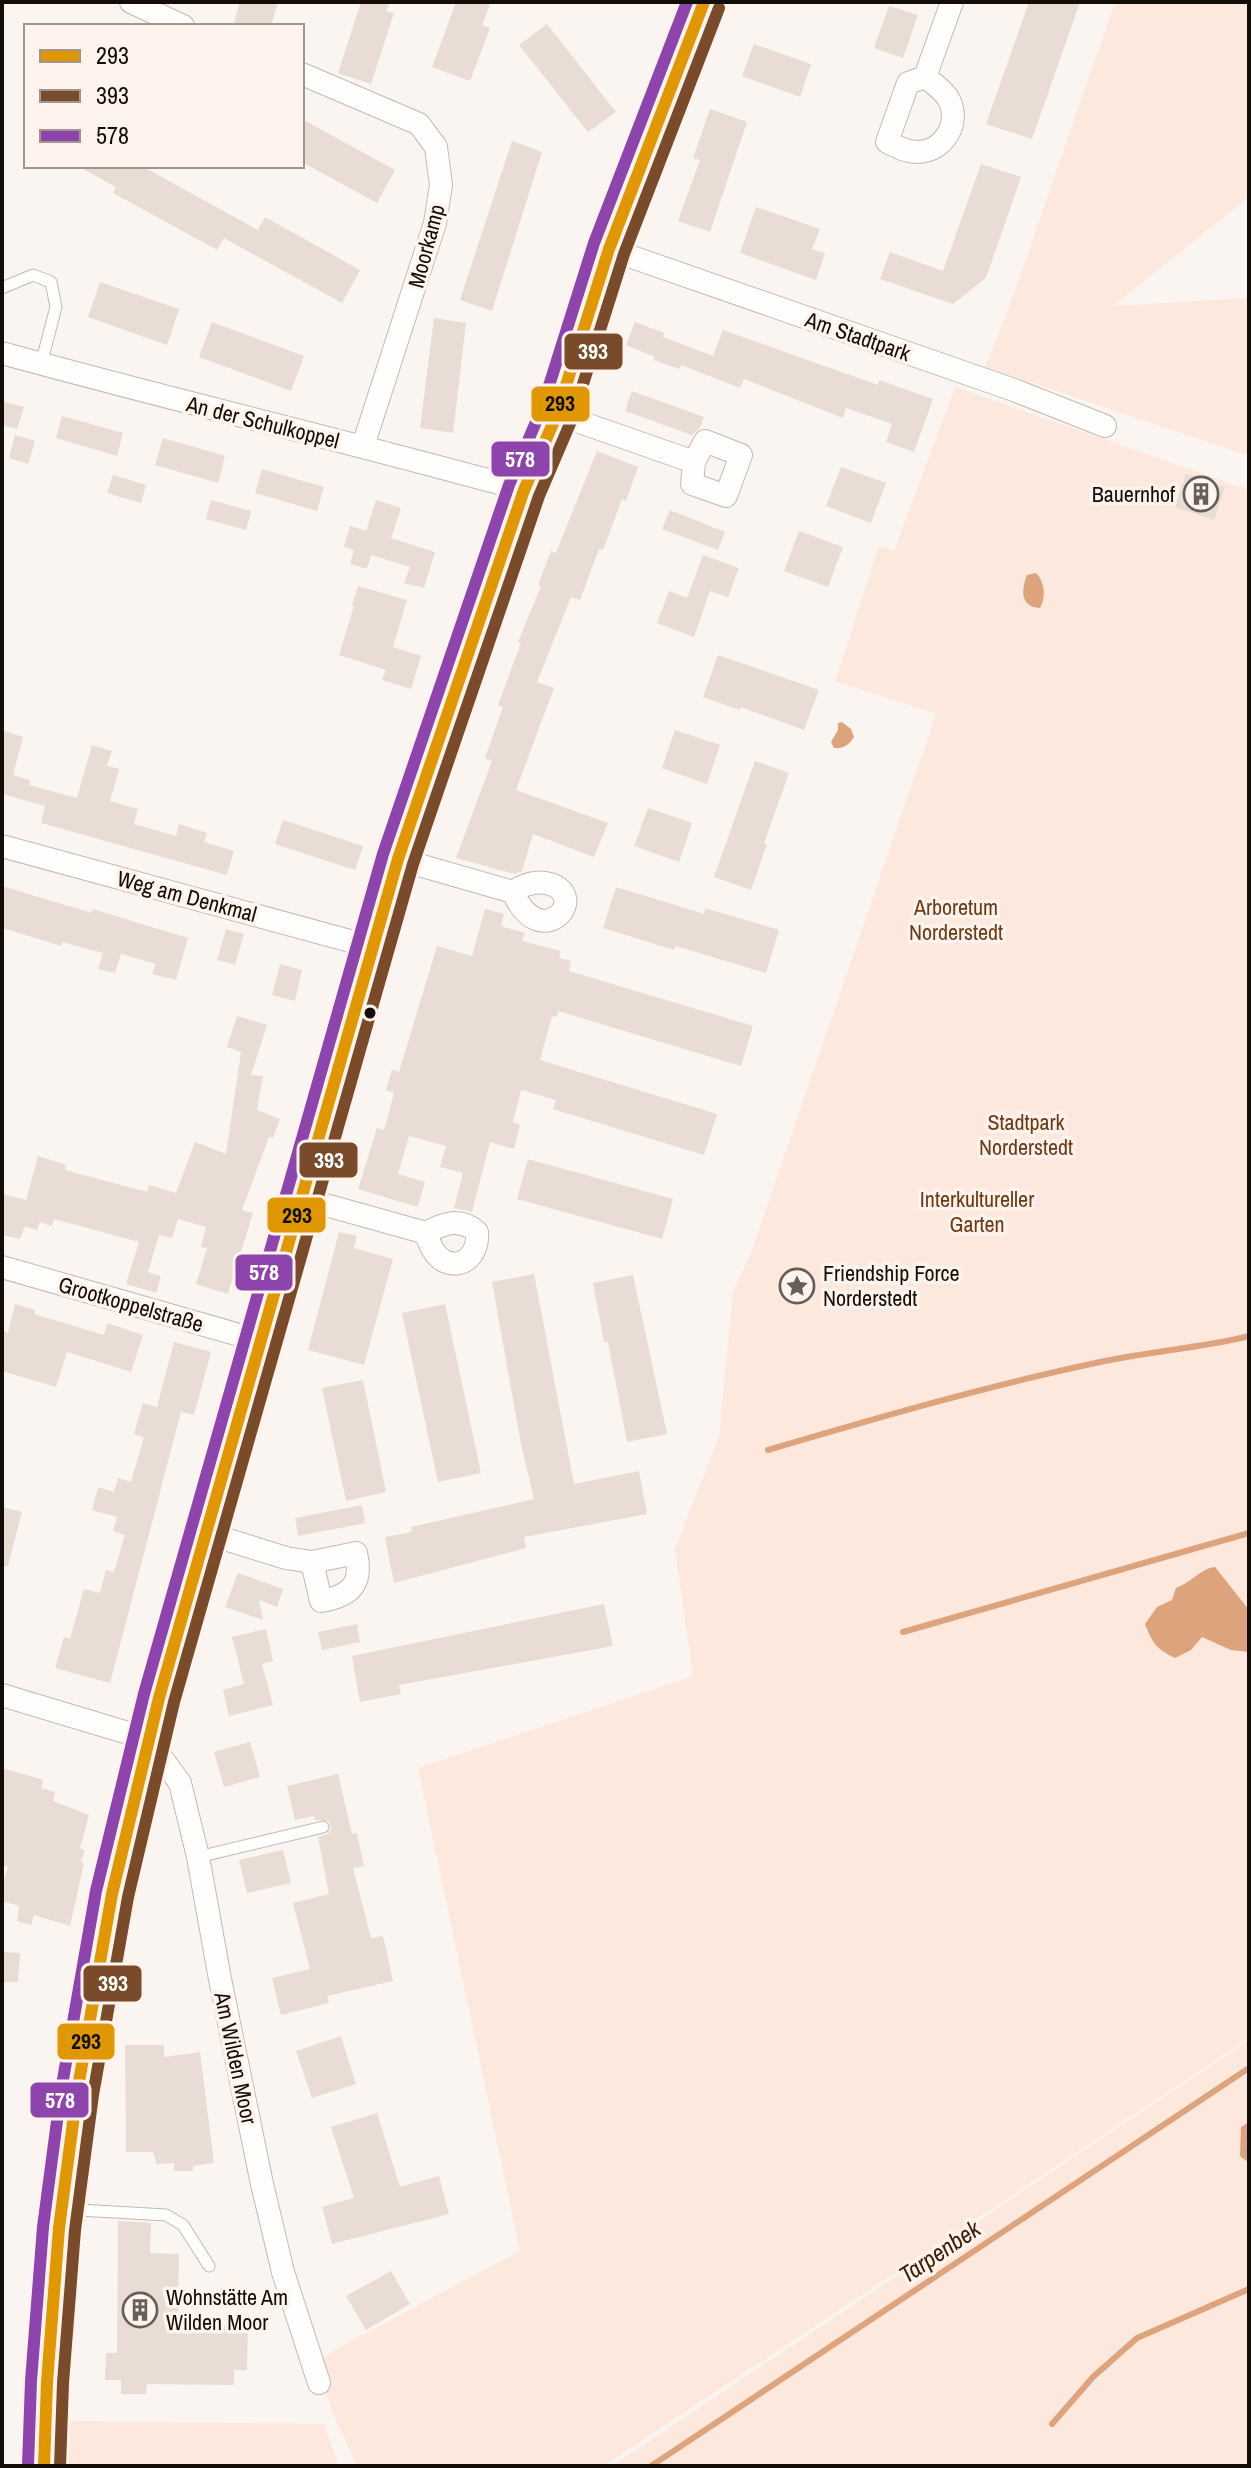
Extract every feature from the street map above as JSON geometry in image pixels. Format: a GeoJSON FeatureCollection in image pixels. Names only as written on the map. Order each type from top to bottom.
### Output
{"type":"FeatureCollection","features":[{"type":"Feature","properties":{"kind":"street"},"geometry":{"type":"LineString","coordinates":[[131,2],[179,24]]}},
{"type":"Feature","properties":{"kind":"street"},"geometry":{"type":"LineString","coordinates":[[44,2466],[47,2382],[62,2209],[77,2093],[100,1957],[148,1739],[398,859],[524,490],[557,414],[609,249],[704,2]]}},
{"type":"Feature","properties":{"kind":"street"},"geometry":{"type":"LineString","coordinates":[[925,77],[952,2]]}},
{"type":"Feature","properties":{"kind":"street","name":"Moorkamp"},"geometry":{"type":"LineString","coordinates":[[304,75],[419,124],[436,147],[441,185],[435,223],[363,446]]}},
{"type":"Feature","properties":{"kind":"street","name":"Am Stadtpark"},"geometry":{"type":"LineString","coordinates":[[609,249],[1014,390],[1105,426]]}},
{"type":"Feature","properties":{"kind":"street","name":"An der Schulkoppel"},"geometry":{"type":"LineString","coordinates":[[2,353],[524,490]]}},
{"type":"Feature","properties":{"kind":"street"},"geometry":{"type":"LineString","coordinates":[[557,414],[694,462]]}},
{"type":"Feature","properties":{"kind":"street","name":"Weg am Denkmal"},"geometry":{"type":"LineString","coordinates":[[2,846],[372,947]]}},
{"type":"Feature","properties":{"kind":"street"},"geometry":{"type":"LineString","coordinates":[[398,859],[513,892]]}},
{"type":"Feature","properties":{"kind":"street"},"geometry":{"type":"LineString","coordinates":[[301,1198],[426,1233]]}},
{"type":"Feature","properties":{"kind":"street","name":"Grootkoppelstraße"},"geometry":{"type":"LineString","coordinates":[[2,1267],[260,1341]]}},
{"type":"Feature","properties":{"kind":"street"},"geometry":{"type":"LineString","coordinates":[[206,1533],[286,1558],[312,1562]]}},
{"type":"Feature","properties":{"kind":"street"},"geometry":{"type":"LineString","coordinates":[[2,1695],[148,1739]]}},
{"type":"Feature","properties":{"kind":"street","name":"Am Wilden Moor"},"geometry":{"type":"LineString","coordinates":[[148,1739],[180,1783],[198,1857],[262,2184],[283,2272],[319,2383]]}},
{"type":"Feature","properties":{"kind":"lane"},"geometry":{"type":"LineString","coordinates":[[2,288],[33,275],[51,282],[56,307],[41,364]]}},
{"type":"Feature","properties":{"kind":"lane"},"geometry":{"type":"LineString","coordinates":[[198,1857],[323,1827]]}},
{"type":"Feature","properties":{"kind":"lane"},"geometry":{"type":"LineString","coordinates":[[62,2209],[166,2215],[183,2225],[209,2266]]}},
{"type":"Feature","properties":{"kind":"green space"},"geometry":{"type":"Polygon","coordinates":[[[1115,2],[1249,2],[1249,197],[1113,306],[1249,298],[1249,456],[985,367],[1010,305],[1115,2]]]}},
{"type":"Feature","properties":{"kind":"green space"},"geometry":{"type":"Polygon","coordinates":[[[955,387],[1249,490],[1249,2038],[604,2466],[357,2466],[333,2413],[316,2360],[520,2251],[418,1768],[693,1676],[675,1549],[719,1437],[733,1292],[752,1250],[936,714],[835,681],[879,546],[894,551],[955,387]]]}},
{"type":"Feature","properties":{"kind":"green space"},"geometry":{"type":"Polygon","coordinates":[[[1249,2040],[1249,2466],[612,2466],[1249,2040]]]}},
{"type":"Feature","properties":{"kind":"green space"},"geometry":{"type":"Polygon","coordinates":[[[62,2421],[324,2424],[339,2466],[60,2466],[62,2421]]]}},
{"type":"Feature","properties":{"kind":"shaded area"},"geometry":{"type":"Polygon","coordinates":[[[1036,573],[1044,590],[1040,608],[1029,605],[1024,597],[1027,575],[1036,573]]]}},
{"type":"Feature","properties":{"kind":"shaded area"},"geometry":{"type":"Polygon","coordinates":[[[842,722],[851,729],[854,737],[846,746],[834,748],[831,742],[838,730],[838,723],[842,722]]]}},
{"type":"Feature","properties":{"kind":"shaded area"},"geometry":{"type":"Polygon","coordinates":[[[1215,1567],[1249,1610],[1249,1652],[1231,1650],[1202,1637],[1191,1650],[1175,1658],[1156,1645],[1145,1624],[1157,1607],[1172,1600],[1176,1588],[1215,1567]]]}},
{"type":"Feature","properties":{"kind":"shaded area"},"geometry":{"type":"Polygon","coordinates":[[[1249,2122],[1249,2163],[1240,2156],[1241,2127],[1249,2122]]]}},
{"type":"Feature","properties":{"kind":"building"},"geometry":{"type":"Polygon","coordinates":[[[240,2],[278,2],[272,24],[234,24],[240,2]]]}},
{"type":"Feature","properties":{"kind":"building"},"geometry":{"type":"Polygon","coordinates":[[[361,2],[390,2],[386,11],[394,13],[371,84],[338,73],[361,2]]]}},
{"type":"Feature","properties":{"kind":"building"},"geometry":{"type":"Polygon","coordinates":[[[456,2],[491,2],[482,25],[490,28],[470,81],[432,67],[456,2]]]}},
{"type":"Feature","properties":{"kind":"building"},"geometry":{"type":"Polygon","coordinates":[[[1029,2],[1080,2],[1032,139],[986,124],[1029,2]]]}},
{"type":"Feature","properties":{"kind":"building"},"geometry":{"type":"Polygon","coordinates":[[[889,6],[918,15],[903,58],[874,48],[889,6]]]}},
{"type":"Feature","properties":{"kind":"building"},"geometry":{"type":"Polygon","coordinates":[[[547,24],[616,112],[588,132],[519,45],[547,24]]]}},
{"type":"Feature","properties":{"kind":"building"},"geometry":{"type":"Polygon","coordinates":[[[754,44],[811,64],[800,97],[742,76],[754,44]]]}},
{"type":"Feature","properties":{"kind":"building"},"geometry":{"type":"Polygon","coordinates":[[[710,109],[747,122],[710,232],[678,221],[700,160],[693,158],[710,109]]]}},
{"type":"Feature","properties":{"kind":"building"},"geometry":{"type":"Polygon","coordinates":[[[304,120],[395,170],[377,203],[304,163],[304,120]]]}},
{"type":"Feature","properties":{"kind":"building"},"geometry":{"type":"Polygon","coordinates":[[[512,141],[542,152],[492,311],[460,300],[512,141]]]}},
{"type":"Feature","properties":{"kind":"building"},"geometry":{"type":"Polygon","coordinates":[[[981,164],[1021,177],[986,278],[953,304],[880,279],[890,252],[943,271],[981,164]]]}},
{"type":"Feature","properties":{"kind":"building"},"geometry":{"type":"Polygon","coordinates":[[[82,168],[146,168],[258,230],[265,217],[360,270],[342,303],[224,238],[217,250],[113,193],[116,187],[82,168]]]}},
{"type":"Feature","properties":{"kind":"building"},"geometry":{"type":"Polygon","coordinates":[[[756,207],[820,229],[812,249],[825,253],[816,280],[740,253],[756,207]]]}},
{"type":"Feature","properties":{"kind":"building"},"geometry":{"type":"Polygon","coordinates":[[[100,282],[179,309],[167,345],[88,317],[100,282]]]}},
{"type":"Feature","properties":{"kind":"building"},"geometry":{"type":"Polygon","coordinates":[[[434,318],[466,323],[453,433],[420,428],[434,318]]]}},
{"type":"Feature","properties":{"kind":"building"},"geometry":{"type":"Polygon","coordinates":[[[212,322],[304,356],[291,391],[199,357],[212,322]]]}},
{"type":"Feature","properties":{"kind":"building"},"geometry":{"type":"Polygon","coordinates":[[[635,322],[664,333],[663,337],[713,356],[723,330],[878,385],[879,380],[933,399],[914,452],[886,442],[892,424],[846,408],[843,418],[744,379],[740,388],[681,365],[679,369],[654,360],[655,357],[626,345],[635,322]]]}},
{"type":"Feature","properties":{"kind":"building"},"geometry":{"type":"Polygon","coordinates":[[[632,391],[704,417],[700,428],[692,435],[625,411],[632,391]]]}},
{"type":"Feature","properties":{"kind":"building"},"geometry":{"type":"Polygon","coordinates":[[[2,401],[24,407],[17,429],[2,425],[2,401]]]}},
{"type":"Feature","properties":{"kind":"building"},"geometry":{"type":"Polygon","coordinates":[[[62,416],[123,433],[117,456],[56,438],[62,416]]]}},
{"type":"Feature","properties":{"kind":"building"},"geometry":{"type":"Polygon","coordinates":[[[15,435],[35,441],[28,464],[9,458],[15,435]]]}},
{"type":"Feature","properties":{"kind":"building"},"geometry":{"type":"Polygon","coordinates":[[[163,438],[225,456],[218,483],[155,465],[163,438]]]}},
{"type":"Feature","properties":{"kind":"building"},"geometry":{"type":"Polygon","coordinates":[[[597,451],[638,467],[603,550],[599,549],[580,600],[571,597],[537,682],[554,688],[516,790],[608,823],[594,857],[533,834],[522,871],[515,874],[456,858],[492,761],[485,758],[503,707],[498,705],[521,643],[518,642],[541,586],[538,585],[551,551],[556,553],[597,451]]]}},
{"type":"Feature","properties":{"kind":"building"},"geometry":{"type":"Polygon","coordinates":[[[841,467],[886,483],[871,523],[826,506],[841,467]]]}},
{"type":"Feature","properties":{"kind":"building"},"geometry":{"type":"Polygon","coordinates":[[[262,469],[324,487],[317,511],[255,493],[262,469]]]}},
{"type":"Feature","properties":{"kind":"building","name":"Bauernhof"},"geometry":{"type":"Polygon","coordinates":[[[1186,474],[1225,487],[1214,520],[1175,507],[1186,474]]]}},
{"type":"Feature","properties":{"kind":"building"},"geometry":{"type":"Polygon","coordinates":[[[113,475],[146,485],[141,503],[107,493],[113,475]]]}},
{"type":"Feature","properties":{"kind":"building"},"geometry":{"type":"Polygon","coordinates":[[[211,500],[251,511],[246,530],[206,519],[211,500]]]}},
{"type":"Feature","properties":{"kind":"building"},"geometry":{"type":"Polygon","coordinates":[[[376,500],[401,508],[391,538],[435,552],[424,588],[404,583],[410,567],[371,555],[367,569],[350,564],[354,550],[344,547],[350,526],[366,531],[376,500]]]}},
{"type":"Feature","properties":{"kind":"building"},"geometry":{"type":"Polygon","coordinates":[[[670,510],[725,532],[718,550],[662,529],[670,510]]]}},
{"type":"Feature","properties":{"kind":"building"},"geometry":{"type":"Polygon","coordinates":[[[799,531],[843,547],[828,587],[784,571],[799,531]]]}},
{"type":"Feature","properties":{"kind":"building"},"geometry":{"type":"Polygon","coordinates":[[[703,555],[739,568],[728,597],[710,591],[694,637],[657,623],[669,591],[687,598],[703,555]]]}},
{"type":"Feature","properties":{"kind":"building"},"geometry":{"type":"Polygon","coordinates":[[[358,586],[407,600],[393,647],[421,656],[411,689],[382,680],[386,670],[339,655],[358,586]]]}},
{"type":"Feature","properties":{"kind":"building"},"geometry":{"type":"Polygon","coordinates":[[[718,655],[819,690],[804,730],[703,697],[718,655]]]}},
{"type":"Feature","properties":{"kind":"building"},"geometry":{"type":"Polygon","coordinates":[[[2,730],[23,737],[13,775],[30,780],[29,785],[77,798],[92,745],[112,751],[107,766],[119,769],[110,801],[138,809],[134,824],[176,836],[179,824],[207,833],[204,842],[234,851],[227,875],[41,823],[45,806],[2,794],[2,730]]]}},
{"type":"Feature","properties":{"kind":"building"},"geometry":{"type":"Polygon","coordinates":[[[675,730],[720,745],[707,784],[662,768],[675,730]]]}},
{"type":"Feature","properties":{"kind":"building"},"geometry":{"type":"Polygon","coordinates":[[[755,761],[789,773],[751,890],[714,877],[755,761]]]}},
{"type":"Feature","properties":{"kind":"building"},"geometry":{"type":"Polygon","coordinates":[[[648,808],[692,823],[679,862],[634,846],[648,808]]]}},
{"type":"Feature","properties":{"kind":"building"},"geometry":{"type":"Polygon","coordinates":[[[283,820],[363,846],[355,870],[275,844],[283,820]]]}},
{"type":"Feature","properties":{"kind":"building"},"geometry":{"type":"Polygon","coordinates":[[[2,886],[188,938],[176,980],[152,974],[156,964],[121,954],[115,973],[98,969],[103,953],[62,942],[61,946],[2,928],[2,886]]]}},
{"type":"Feature","properties":{"kind":"building"},"geometry":{"type":"Polygon","coordinates":[[[616,887],[704,914],[705,908],[779,930],[766,973],[603,928],[616,887]]]}},
{"type":"Feature","properties":{"kind":"building"},"geometry":{"type":"Polygon","coordinates":[[[485,909],[504,914],[501,926],[525,933],[522,941],[561,951],[559,958],[571,961],[569,971],[753,1026],[741,1066],[558,1011],[557,1017],[552,1016],[540,1060],[717,1114],[704,1155],[553,1109],[556,1100],[521,1090],[513,1122],[520,1125],[514,1149],[490,1142],[472,1212],[454,1208],[463,1173],[440,1167],[446,1146],[409,1136],[398,1174],[425,1182],[418,1207],[358,1189],[377,1128],[384,1130],[394,1093],[386,1090],[392,1070],[399,1072],[437,946],[472,956],[485,909]]]}},
{"type":"Feature","properties":{"kind":"building"},"geometry":{"type":"Polygon","coordinates":[[[226,929],[244,934],[235,965],[217,960],[226,929]]]}},
{"type":"Feature","properties":{"kind":"building"},"geometry":{"type":"Polygon","coordinates":[[[280,964],[302,970],[295,1001],[272,995],[280,964]]]}},
{"type":"Feature","properties":{"kind":"building"},"geometry":{"type":"Polygon","coordinates":[[[237,1016],[267,1025],[251,1075],[263,1076],[257,1110],[280,1119],[273,1138],[269,1137],[242,1210],[253,1213],[228,1294],[196,1284],[207,1248],[201,1247],[206,1227],[178,1219],[172,1238],[159,1235],[148,1272],[161,1276],[156,1293],[126,1284],[139,1242],[54,1219],[52,1226],[40,1222],[37,1230],[25,1226],[20,1239],[2,1235],[2,1194],[26,1200],[38,1156],[66,1165],[65,1170],[147,1192],[149,1185],[176,1193],[195,1142],[226,1154],[241,1052],[227,1047],[237,1016]]]}},
{"type":"Feature","properties":{"kind":"building"},"geometry":{"type":"Polygon","coordinates":[[[528,1159],[673,1199],[662,1239],[517,1199],[528,1159]]]}},
{"type":"Feature","properties":{"kind":"building"},"geometry":{"type":"Polygon","coordinates":[[[339,1232],[357,1236],[354,1248],[393,1259],[364,1365],[308,1350],[339,1232]]]}},
{"type":"Feature","properties":{"kind":"building"},"geometry":{"type":"Polygon","coordinates":[[[534,1274],[574,1484],[639,1471],[647,1514],[524,1537],[526,1548],[394,1583],[385,1537],[412,1532],[411,1527],[534,1499],[492,1282],[534,1274]]]}},
{"type":"Feature","properties":{"kind":"building"},"geometry":{"type":"Polygon","coordinates":[[[633,1275],[667,1434],[627,1442],[593,1283],[633,1275]]]}},
{"type":"Feature","properties":{"kind":"building"},"geometry":{"type":"Polygon","coordinates":[[[15,1304],[35,1310],[34,1314],[104,1335],[107,1323],[143,1335],[131,1372],[67,1352],[56,1387],[2,1371],[2,1331],[8,1333],[15,1304]]]}},
{"type":"Feature","properties":{"kind":"building"},"geometry":{"type":"Polygon","coordinates":[[[445,1304],[481,1473],[438,1482],[402,1313],[445,1304]]]}},
{"type":"Feature","properties":{"kind":"building"},"geometry":{"type":"Polygon","coordinates":[[[174,1342],[211,1352],[194,1415],[181,1412],[110,1683],[55,1668],[64,1637],[70,1639],[84,1589],[100,1593],[106,1570],[114,1572],[125,1535],[113,1531],[117,1517],[92,1510],[98,1487],[114,1492],[118,1478],[131,1482],[144,1437],[134,1434],[143,1403],[157,1407],[174,1342]]]}},
{"type":"Feature","properties":{"kind":"building"},"geometry":{"type":"Polygon","coordinates":[[[363,1380],[386,1492],[346,1501],[322,1388],[363,1380]]]}},
{"type":"Feature","properties":{"kind":"building"},"geometry":{"type":"Polygon","coordinates":[[[362,1505],[365,1523],[298,1536],[295,1518],[362,1505]]]}},
{"type":"Feature","properties":{"kind":"building"},"geometry":{"type":"Polygon","coordinates":[[[2,1507],[22,1512],[8,1566],[2,1566],[2,1507]]]}},
{"type":"Feature","properties":{"kind":"building"},"geometry":{"type":"Polygon","coordinates":[[[238,1573],[283,1589],[277,1607],[259,1600],[263,1620],[225,1607],[238,1573]]]}},
{"type":"Feature","properties":{"kind":"building"},"geometry":{"type":"Polygon","coordinates":[[[604,1604],[613,1646],[399,1685],[401,1694],[360,1702],[352,1656],[604,1604]]]}},
{"type":"Feature","properties":{"kind":"building"},"geometry":{"type":"Polygon","coordinates":[[[357,1624],[360,1642],[322,1650],[318,1632],[357,1624]]]}},
{"type":"Feature","properties":{"kind":"building"},"geometry":{"type":"Polygon","coordinates":[[[266,1629],[273,1661],[262,1664],[273,1705],[229,1716],[223,1690],[244,1684],[232,1637],[266,1629]]]}},
{"type":"Feature","properties":{"kind":"building"},"geometry":{"type":"Polygon","coordinates":[[[250,1742],[260,1777],[224,1787],[214,1752],[250,1742]]]}},
{"type":"Feature","properties":{"kind":"building"},"geometry":{"type":"Polygon","coordinates":[[[2,1768],[43,1780],[41,1788],[55,1792],[53,1801],[89,1815],[80,1848],[85,1850],[81,1862],[84,1863],[70,1926],[34,1915],[31,1925],[17,1921],[19,1906],[2,1901],[2,1887],[8,1867],[2,1865],[2,1768]]]}},
{"type":"Feature","properties":{"kind":"building"},"geometry":{"type":"Polygon","coordinates":[[[338,1774],[352,1834],[357,1833],[364,1866],[353,1868],[371,1938],[383,1936],[393,1981],[327,1996],[329,2003],[281,2015],[272,1978],[310,1969],[293,1903],[329,1894],[318,1837],[328,1834],[331,1829],[329,1821],[315,1820],[314,1816],[295,1820],[287,1786],[338,1774]]]}},
{"type":"Feature","properties":{"kind":"building"},"geometry":{"type":"Polygon","coordinates":[[[283,1850],[291,1883],[247,1893],[239,1860],[283,1850]]]}},
{"type":"Feature","properties":{"kind":"building"},"geometry":{"type":"Polygon","coordinates":[[[2,1952],[20,1953],[18,1982],[2,1982],[2,1952]]]}},
{"type":"Feature","properties":{"kind":"building"},"geometry":{"type":"Polygon","coordinates":[[[341,2036],[356,2084],[312,2098],[296,2051],[341,2036]]]}},
{"type":"Feature","properties":{"kind":"building"},"geometry":{"type":"Polygon","coordinates":[[[125,2045],[164,2045],[164,2057],[200,2052],[214,2163],[193,2166],[193,2171],[174,2171],[174,2163],[157,2164],[153,2152],[126,2152],[125,2045]]]}},
{"type":"Feature","properties":{"kind":"building"},"geometry":{"type":"Polygon","coordinates":[[[377,2113],[400,2187],[439,2176],[449,2214],[332,2244],[322,2207],[354,2198],[331,2127],[377,2113]]]}},
{"type":"Feature","properties":{"kind":"building","name":"Wohnstätte Am Wilden Moor"},"geometry":{"type":"Polygon","coordinates":[[[118,2221],[151,2223],[150,2253],[179,2254],[178,2324],[248,2325],[247,2370],[234,2370],[234,2385],[147,2384],[146,2394],[121,2394],[121,2380],[105,2380],[106,2353],[117,2353],[118,2221]]]}},
{"type":"Feature","properties":{"kind":"building"},"geometry":{"type":"Polygon","coordinates":[[[391,2271],[410,2304],[366,2330],[346,2296],[391,2271]]]}},
{"type":"Feature","properties":{"kind":"waterway"},"geometry":{"type":"LineString","coordinates":[[768,1450],[1020,1380],[1249,1336]]}},
{"type":"Feature","properties":{"kind":"waterway"},"geometry":{"type":"LineString","coordinates":[[903,1632],[1249,1533]]}},
{"type":"Feature","properties":{"kind":"waterway","name":"Tarpenbek"},"geometry":{"type":"LineString","coordinates":[[651,2466],[1249,2068]]}},
{"type":"Feature","properties":{"kind":"waterway"},"geometry":{"type":"LineString","coordinates":[[1052,2424],[1093,2377],[1137,2338],[1249,2289]]}},
{"type":"Feature","properties":{"kind":"transit line","name":"578"},"geometry":{"type":"LineString","coordinates":[[28,2465],[43,2227],[61,2091],[96,1891],[144,1694],[383,854],[509,485],[542,408],[594,243],[687,2]]}},
{"type":"Feature","properties":{"kind":"transit line","name":"293"},"geometry":{"type":"LineString","coordinates":[[44,2466],[59,2228],[77,2093],[112,1894],[159,1698],[398,859],[524,490],[557,414],[609,249],[704,2]]}},
{"type":"Feature","properties":{"kind":"transit line","name":"393"},"geometry":{"type":"LineString","coordinates":[[60,2466],[75,2230],[93,2095],[128,1897],[174,1702],[413,864],[539,496],[572,419],[624,254],[719,8]]}},
{"type":"Feature","properties":{"kind":"place","name":"Bauernhof"},"geometry":{"type":"Point","coordinates":[1201,494]}},
{"type":"Feature","properties":{"kind":"place","name":"Friendship Force Norderstedt"},"geometry":{"type":"Point","coordinates":[797,1286]}},
{"type":"Feature","properties":{"kind":"place","name":"Wohnstätte Am Wilden Moor"},"geometry":{"type":"Point","coordinates":[140,2310]}},
{"type":"Feature","properties":{"kind":"park label","name":"Arboretum Norderstedt"},"geometry":{"type":"Point","coordinates":[956,920]}},
{"type":"Feature","properties":{"kind":"park label","name":"Stadtpark Norderstedt"},"geometry":{"type":"Point","coordinates":[1026,1134]}},
{"type":"Feature","properties":{"kind":"park label","name":"Interkultureller Garten"},"geometry":{"type":"Point","coordinates":[977,1212]}}]}
